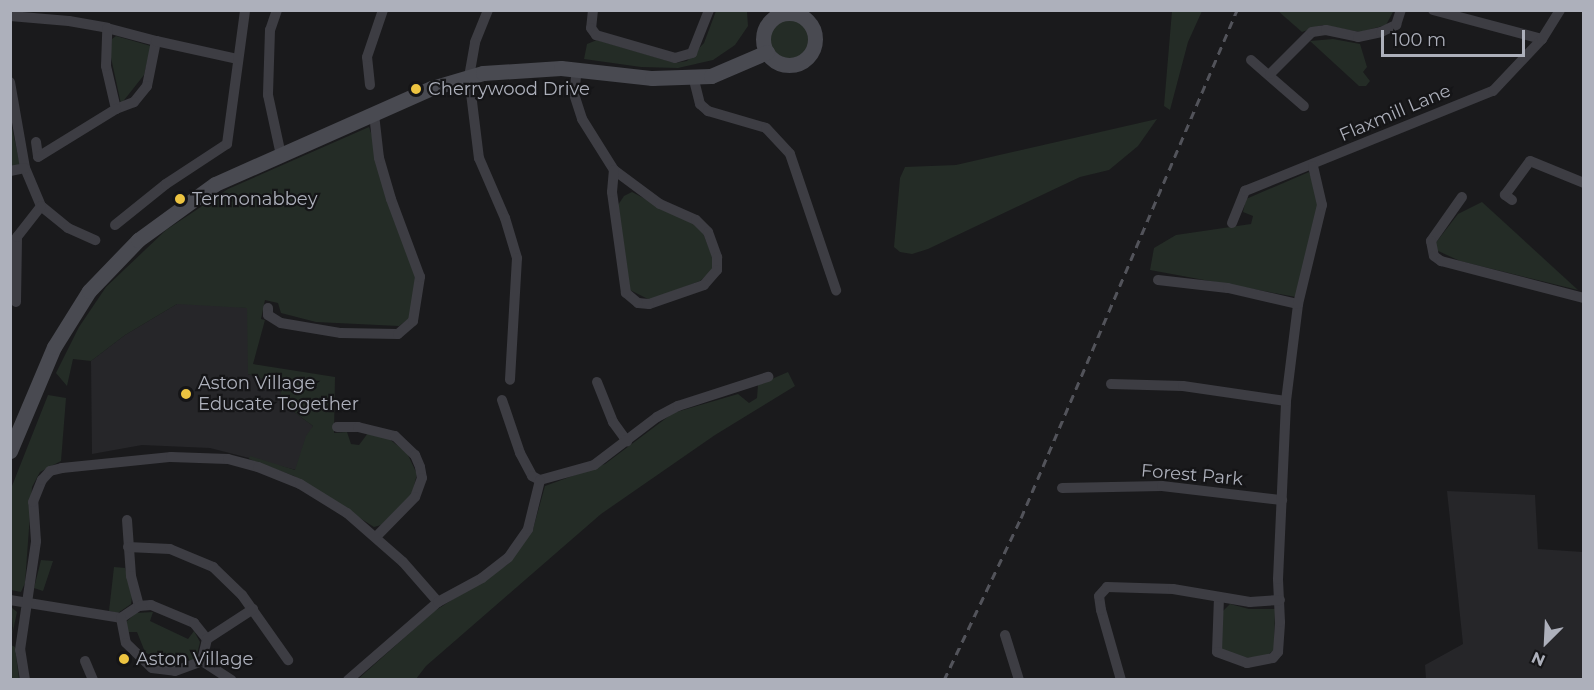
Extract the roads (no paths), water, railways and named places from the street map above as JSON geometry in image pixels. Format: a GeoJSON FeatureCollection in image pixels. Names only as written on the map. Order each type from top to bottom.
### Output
{"type":"FeatureCollection","features":[{"type":"Feature","properties":{"kind":"street"},"geometry":{"type":"LineString","coordinates":[[114,225],[166,184],[227,144],[245,10]]}},
{"type":"Feature","properties":{"kind":"street"},"geometry":{"type":"LineString","coordinates":[[277,10],[270,30],[268,95],[281,155]]}},
{"type":"Feature","properties":{"kind":"street"},"geometry":{"type":"LineString","coordinates":[[370,85],[367,57],[383,10]]}},
{"type":"Feature","properties":{"kind":"street"},"geometry":{"type":"LineString","coordinates":[[488,10],[475,43],[469,77],[479,158],[505,218],[517,258],[510,380]]}},
{"type":"Feature","properties":{"kind":"street"},"geometry":{"type":"LineString","coordinates":[[593,10],[591,28],[596,35],[675,58],[692,53],[709,10]]}},
{"type":"Feature","properties":{"kind":"street"},"geometry":{"type":"LineString","coordinates":[[762,10],[767,52],[781,63],[790,64],[809,55],[814,46],[812,27],[804,17],[791,12],[778,15],[765,31]]}},
{"type":"Feature","properties":{"kind":"street"},"geometry":{"type":"LineString","coordinates":[[1270,74],[1312,32],[1326,30],[1358,37],[1381,32],[1396,25],[1401,10]]}},
{"type":"Feature","properties":{"kind":"street"},"geometry":{"type":"LineString","coordinates":[[1433,10],[1542,39]]}},
{"type":"Feature","properties":{"kind":"street","name":"Flaxmill Lane"},"geometry":{"type":"LineString","coordinates":[[1232,223],[1245,192],[1493,91],[1542,39],[1560,10]]}},
{"type":"Feature","properties":{"kind":"street"},"geometry":{"type":"LineString","coordinates":[[10,16],[107,28],[238,59]]}},
{"type":"Feature","properties":{"kind":"street"},"geometry":{"type":"LineString","coordinates":[[107,28],[106,66],[116,109]]}},
{"type":"Feature","properties":{"kind":"street"},"geometry":{"type":"LineString","coordinates":[[36,142],[38,157],[116,109],[134,102],[147,86],[153,69],[156,41]]}},
{"type":"Feature","properties":{"kind":"street"},"geometry":{"type":"LineString","coordinates":[[10,451],[54,347],[89,291],[114,263],[170,214],[215,184],[374,114],[469,77],[537,68],[577,69],[652,78],[711,76],[767,52]]}},
{"type":"Feature","properties":{"kind":"street"},"geometry":{"type":"LineString","coordinates":[[1251,60],[1270,74],[1304,106]]}},
{"type":"Feature","properties":{"kind":"street"},"geometry":{"type":"LineString","coordinates":[[577,69],[574,94],[582,119],[614,170],[660,204],[696,220],[708,232],[716,250],[717,270],[704,285],[649,304],[638,303],[626,293],[612,192],[614,170]]}},
{"type":"Feature","properties":{"kind":"street"},"geometry":{"type":"LineString","coordinates":[[693,76],[700,104],[708,111],[766,128],[790,154],[836,290]]}},
{"type":"Feature","properties":{"kind":"street"},"geometry":{"type":"LineString","coordinates":[[10,82],[25,168],[41,206],[68,228],[95,240]]}},
{"type":"Feature","properties":{"kind":"street"},"geometry":{"type":"LineString","coordinates":[[268,308],[268,315],[281,323],[341,333],[398,334],[414,321],[420,277],[391,199],[379,158],[374,114]]}},
{"type":"Feature","properties":{"kind":"street"},"geometry":{"type":"LineString","coordinates":[[1512,200],[1505,195],[1530,161],[1584,183]]}},
{"type":"Feature","properties":{"kind":"street"},"geometry":{"type":"LineString","coordinates":[[1219,597],[1217,652],[1247,663],[1264,662],[1278,652],[1286,401],[1298,304],[1322,205],[1313,166]]}},
{"type":"Feature","properties":{"kind":"street"},"geometry":{"type":"LineString","coordinates":[[10,171],[25,168]]}},
{"type":"Feature","properties":{"kind":"street"},"geometry":{"type":"LineString","coordinates":[[1462,197],[1431,241],[1434,256],[1441,261],[1584,298]]}},
{"type":"Feature","properties":{"kind":"street"},"geometry":{"type":"LineString","coordinates":[[16,302],[17,237],[41,206]]}},
{"type":"Feature","properties":{"kind":"street"},"geometry":{"type":"LineString","coordinates":[[1158,280],[1228,288],[1298,304]]}},
{"type":"Feature","properties":{"kind":"street"},"geometry":{"type":"LineString","coordinates":[[502,400],[520,453],[532,476],[540,480],[594,465],[657,417],[678,406],[768,377]]}},
{"type":"Feature","properties":{"kind":"street"},"geometry":{"type":"LineString","coordinates":[[597,382],[613,422],[627,441]]}},
{"type":"Feature","properties":{"kind":"street"},"geometry":{"type":"LineString","coordinates":[[1111,384],[1183,386],[1286,401]]}},
{"type":"Feature","properties":{"kind":"street"},"geometry":{"type":"LineString","coordinates":[[337,427],[358,426],[395,436],[415,455],[420,467],[422,478],[415,497],[376,537]]}},
{"type":"Feature","properties":{"kind":"street"},"geometry":{"type":"LineString","coordinates":[[25,680],[20,651],[25,601],[36,541],[33,502],[42,480],[50,471],[62,468],[131,458],[228,459],[300,484],[346,513],[376,537],[438,602]]}},
{"type":"Feature","properties":{"kind":"street"},"geometry":{"type":"LineString","coordinates":[[348,680],[438,602],[482,578],[508,558],[530,523],[540,480]]}},
{"type":"Feature","properties":{"kind":"street","name":"Forest Park"},"geometry":{"type":"LineString","coordinates":[[1062,488],[1162,486],[1282,500]]}},
{"type":"Feature","properties":{"kind":"street"},"geometry":{"type":"LineString","coordinates":[[127,520],[128,547],[139,606]]}},
{"type":"Feature","properties":{"kind":"street"},"geometry":{"type":"LineString","coordinates":[[128,547],[170,549],[190,555],[227,579],[253,609],[288,660]]}},
{"type":"Feature","properties":{"kind":"street"},"geometry":{"type":"LineString","coordinates":[[1121,680],[1101,610],[1099,596],[1103,590],[1114,586],[1250,602],[1280,600]]}},
{"type":"Feature","properties":{"kind":"street"},"geometry":{"type":"LineString","coordinates":[[10,600],[121,618],[139,606],[151,605],[194,623],[207,639]]}},
{"type":"Feature","properties":{"kind":"street"},"geometry":{"type":"LineString","coordinates":[[202,661],[207,639],[253,609]]}},
{"type":"Feature","properties":{"kind":"street"},"geometry":{"type":"LineString","coordinates":[[121,618],[126,642],[152,668],[175,671],[202,661]]}},
{"type":"Feature","properties":{"kind":"street"},"geometry":{"type":"LineString","coordinates":[[1005,635],[1019,680]]}},
{"type":"Feature","properties":{"kind":"street"},"geometry":{"type":"LineString","coordinates":[[85,661],[93,680]]}},
{"type":"Feature","properties":{"kind":"street"},"geometry":{"type":"LineString","coordinates":[[202,661],[231,680]]}},
{"type":"Feature","properties":{"kind":"street"},"geometry":{"type":"LineString","coordinates":[[146,680],[152,668]]}},
{"type":"Feature","properties":{"kind":"railway"},"geometry":{"type":"LineString","coordinates":[[944,680],[1021,518],[1237,10]]}},
{"type":"Feature","properties":{"kind":"place","name":"Cherrywood Drive"},"geometry":{"type":"Point","coordinates":[416,89]}},
{"type":"Feature","properties":{"kind":"place","name":"Termonabbey"},"geometry":{"type":"Point","coordinates":[180,199]}},
{"type":"Feature","properties":{"kind":"place","name":"Aston Village Educate Together"},"geometry":{"type":"Point","coordinates":[186,394]}},
{"type":"Feature","properties":{"kind":"place","name":"Aston Village"},"geometry":{"type":"Point","coordinates":[124,659]}}]}
